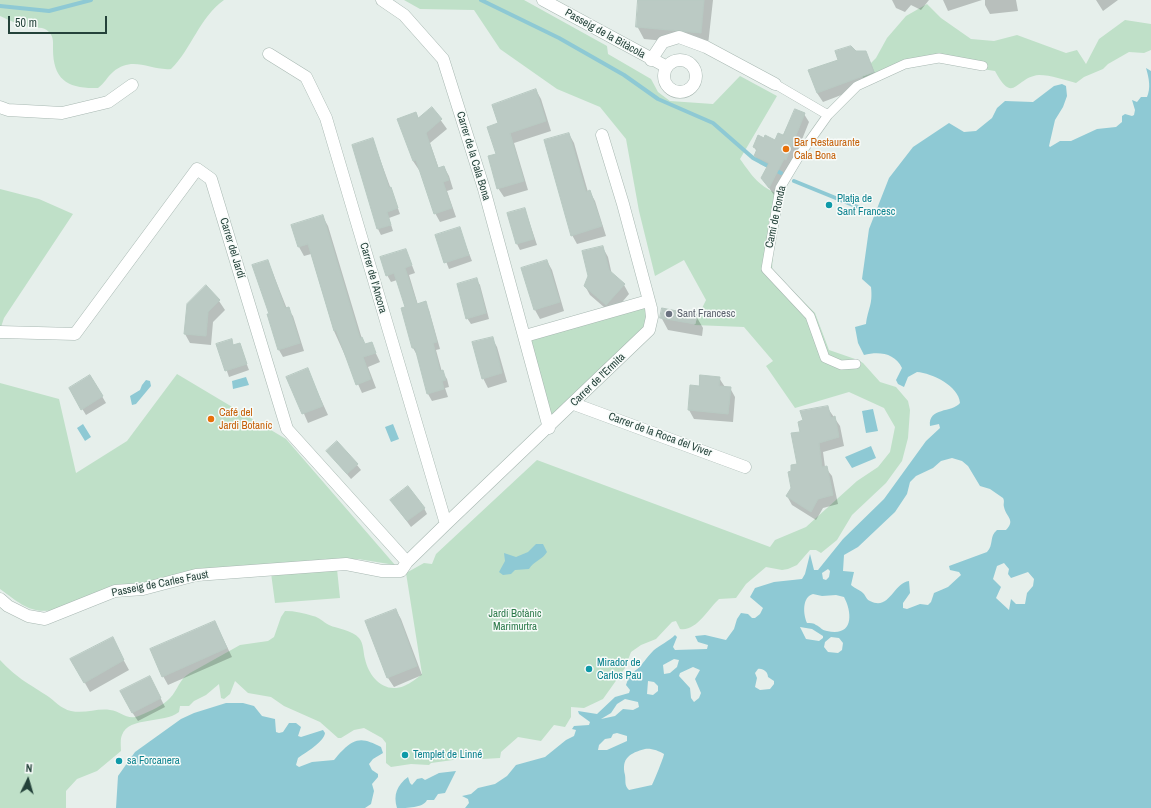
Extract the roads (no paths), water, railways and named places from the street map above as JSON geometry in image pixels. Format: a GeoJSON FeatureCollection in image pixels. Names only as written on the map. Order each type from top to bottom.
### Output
{"type":"FeatureCollection","features":[{"type":"Feature","properties":{"kind":"street","name":"Carrer de la Cala Bona"},"geometry":{"type":"LineString","coordinates":[[382,0],[404,15],[443,59],[484,189],[549,428]]}},
{"type":"Feature","properties":{"kind":"street","name":"Passeig de la Bitàcola"},"geometry":{"type":"LineString","coordinates":[[543,0],[651,60],[667,67]]}},
{"type":"Feature","properties":{"kind":"street"},"geometry":{"type":"LineString","coordinates":[[651,60],[663,42],[679,36],[706,47],[775,84],[828,115]]}},
{"type":"Feature","properties":{"kind":"street","name":"Carrer de l'Ancora"},"geometry":{"type":"LineString","coordinates":[[269,54],[306,77],[326,118],[446,524]]}},
{"type":"Feature","properties":{"kind":"street","name":"Camí de Ronda"},"geometry":{"type":"LineString","coordinates":[[856,364],[841,365],[825,358],[810,316],[766,269],[780,188],[801,153],[828,115],[857,86],[905,64],[939,58],[983,66]]}},
{"type":"Feature","properties":{"kind":"street"},"geometry":{"type":"LineString","coordinates":[[0,107],[8,110],[62,113],[108,102],[132,85]]}},
{"type":"Feature","properties":{"kind":"street","name":"Carrer de l'Ermita"},"geometry":{"type":"LineString","coordinates":[[404,567],[446,524],[549,428],[649,330],[652,317],[623,204],[602,135]]}},
{"type":"Feature","properties":{"kind":"street","name":"Carrer del Jardí"},"geometry":{"type":"LineString","coordinates":[[0,332],[75,334],[197,169],[211,179],[287,429],[404,567]]}},
{"type":"Feature","properties":{"kind":"street"},"geometry":{"type":"LineString","coordinates":[[525,336],[648,301]]}},
{"type":"Feature","properties":{"kind":"street","name":"Carrer de la Roca del Viver"},"geometry":{"type":"LineString","coordinates":[[574,404],[746,467]]}},
{"type":"Feature","properties":{"kind":"street","name":"Passeig de Carles Faust"},"geometry":{"type":"LineString","coordinates":[[0,599],[8,606],[28,616],[45,619],[115,591],[143,589],[196,575],[346,564],[382,571],[404,567]]}},
{"type":"Feature","properties":{"kind":"water"},"geometry":{"type":"Polygon","coordinates":[[[1146,68],[1151,71],[1151,808],[465,808],[469,803],[468,799],[462,796],[471,794],[478,788],[495,784],[507,776],[516,765],[545,757],[566,740],[574,736],[576,730],[572,729],[574,726],[589,725],[590,722],[579,714],[578,711],[597,714],[615,697],[629,693],[630,690],[626,685],[628,679],[627,676],[639,667],[654,650],[675,635],[677,637],[673,647],[675,650],[707,649],[708,645],[698,642],[695,636],[705,635],[726,640],[734,629],[737,619],[741,613],[748,614],[752,618],[755,618],[760,614],[763,608],[750,597],[755,588],[774,582],[802,579],[805,574],[810,554],[814,570],[818,570],[843,539],[884,499],[926,441],[940,428],[939,424],[930,426],[930,420],[933,416],[960,403],[955,391],[950,386],[930,375],[917,372],[908,377],[904,387],[898,384],[896,380],[902,368],[899,363],[891,356],[886,354],[875,353],[864,355],[858,343],[855,327],[866,324],[871,302],[871,287],[862,279],[869,229],[889,178],[913,147],[949,123],[964,132],[976,131],[992,118],[997,108],[1005,101],[1033,102],[1054,86],[1062,84],[1066,86],[1067,96],[1063,107],[1055,120],[1050,147],[1060,141],[1071,141],[1097,129],[1116,127],[1122,122],[1122,116],[1125,114],[1132,116],[1134,115],[1135,110],[1132,100],[1137,102],[1141,97],[1147,97],[1149,79],[1146,68]],[[952,458],[941,461],[933,468],[916,476],[910,482],[907,494],[895,512],[858,547],[844,555],[843,571],[854,572],[851,585],[863,593],[870,601],[877,603],[887,600],[899,586],[909,581],[910,593],[903,603],[903,608],[907,609],[920,604],[928,605],[931,602],[934,593],[948,587],[961,575],[959,572],[950,570],[949,566],[987,552],[995,532],[997,530],[1006,530],[1010,524],[1010,518],[1005,510],[1003,498],[990,489],[980,486],[968,466],[962,461],[952,458]],[[1004,563],[997,566],[993,579],[1001,587],[996,598],[1009,610],[1011,599],[1016,604],[1025,604],[1027,593],[1033,586],[1034,579],[1028,572],[1011,578],[1008,574],[1009,569],[1004,563]],[[828,569],[822,573],[823,579],[826,580],[829,577],[830,571],[828,569]],[[813,594],[809,596],[805,602],[804,611],[807,623],[812,623],[825,631],[836,632],[842,631],[849,623],[849,610],[844,597],[836,595],[822,596],[813,594]],[[800,627],[806,639],[819,641],[823,638],[823,636],[812,629],[800,627]],[[831,637],[825,642],[824,647],[828,652],[838,653],[842,650],[843,643],[839,638],[831,637]],[[674,659],[663,665],[664,674],[670,673],[677,667],[679,660],[674,659]],[[693,667],[680,673],[679,676],[690,688],[691,698],[694,702],[699,698],[701,693],[695,679],[700,670],[693,667]],[[758,669],[755,673],[757,678],[755,687],[760,690],[770,689],[774,684],[774,681],[768,677],[765,671],[758,669]],[[648,681],[647,694],[653,695],[658,691],[658,686],[654,682],[648,681]],[[625,699],[617,704],[611,713],[601,719],[615,716],[623,709],[633,710],[639,707],[638,702],[625,699]],[[617,733],[613,734],[611,738],[605,739],[599,745],[598,750],[607,750],[627,741],[627,736],[617,733]],[[650,749],[635,752],[628,757],[624,764],[626,785],[629,790],[652,785],[664,754],[650,749]]]}},
{"type":"Feature","properties":{"kind":"water"},"geometry":{"type":"Polygon","coordinates":[[[246,377],[249,385],[233,389],[232,381],[246,377]]]}},
{"type":"Feature","properties":{"kind":"water"},"geometry":{"type":"Polygon","coordinates":[[[146,380],[150,381],[151,386],[136,404],[132,405],[130,396],[140,390],[146,380]]]}},
{"type":"Feature","properties":{"kind":"water"},"geometry":{"type":"Polygon","coordinates":[[[873,409],[878,431],[866,433],[862,411],[873,409]]]}},
{"type":"Feature","properties":{"kind":"water"},"geometry":{"type":"Polygon","coordinates":[[[83,424],[91,437],[85,441],[77,428],[83,424]]]}},
{"type":"Feature","properties":{"kind":"water"},"geometry":{"type":"Polygon","coordinates":[[[393,424],[399,439],[391,442],[385,427],[393,424]]]}},
{"type":"Feature","properties":{"kind":"water"},"geometry":{"type":"Polygon","coordinates":[[[871,446],[876,458],[852,468],[845,457],[871,446]]]}},
{"type":"Feature","properties":{"kind":"water"},"geometry":{"type":"Polygon","coordinates":[[[536,544],[543,544],[547,552],[529,569],[515,570],[511,574],[503,575],[499,572],[505,561],[504,553],[516,557],[528,552],[536,544]]]}},
{"type":"Feature","properties":{"kind":"water"},"geometry":{"type":"Polygon","coordinates":[[[226,703],[243,703],[254,706],[262,716],[275,719],[276,732],[279,733],[283,732],[289,723],[296,723],[301,727],[298,736],[301,737],[323,730],[325,733],[321,740],[298,758],[296,765],[299,767],[312,762],[334,760],[340,752],[353,742],[361,740],[381,747],[383,753],[373,759],[369,764],[372,770],[378,774],[378,777],[372,784],[374,791],[371,804],[365,808],[116,808],[118,776],[135,752],[181,719],[194,713],[226,703]]]}},
{"type":"Feature","properties":{"kind":"water"},"geometry":{"type":"Polygon","coordinates":[[[456,771],[445,793],[438,794],[434,800],[427,800],[422,805],[414,807],[397,808],[395,799],[397,791],[401,783],[408,777],[412,785],[417,779],[422,778],[425,780],[439,773],[456,771]]]}},
{"type":"Feature","properties":{"kind":"waterway"},"geometry":{"type":"LineString","coordinates":[[0,6],[49,11],[91,0]]}},
{"type":"Feature","properties":{"kind":"waterway"},"geometry":{"type":"LineString","coordinates":[[481,0],[559,38],[624,75],[658,99],[713,123],[753,158],[781,173]]}},
{"type":"Feature","properties":{"kind":"waterway"},"geometry":{"type":"LineString","coordinates":[[794,181],[875,214]]}},
{"type":"Feature","properties":{"kind":"place","name":"Bar Restaurante Cala Bona"},"geometry":{"type":"Point","coordinates":[786,149]}},
{"type":"Feature","properties":{"kind":"place","name":"Platja de Sant Francesc"},"geometry":{"type":"Point","coordinates":[829,205]}},
{"type":"Feature","properties":{"kind":"place","name":"Sant Francesc"},"geometry":{"type":"Point","coordinates":[669,314]}},
{"type":"Feature","properties":{"kind":"place","name":"Café del Jardi Botaníc"},"geometry":{"type":"Point","coordinates":[211,419]}},
{"type":"Feature","properties":{"kind":"place","name":"Mirador de Carlos Pau"},"geometry":{"type":"Point","coordinates":[589,669]}},
{"type":"Feature","properties":{"kind":"place","name":"Templet de Linné"},"geometry":{"type":"Point","coordinates":[405,755]}},
{"type":"Feature","properties":{"kind":"place","name":"sa Forcanera"},"geometry":{"type":"Point","coordinates":[119,761]}},
{"type":"Feature","properties":{"kind":"park label","name":"Jardí Botànic Marimurtra"},"geometry":{"type":"Point","coordinates":[515,620]}}]}
